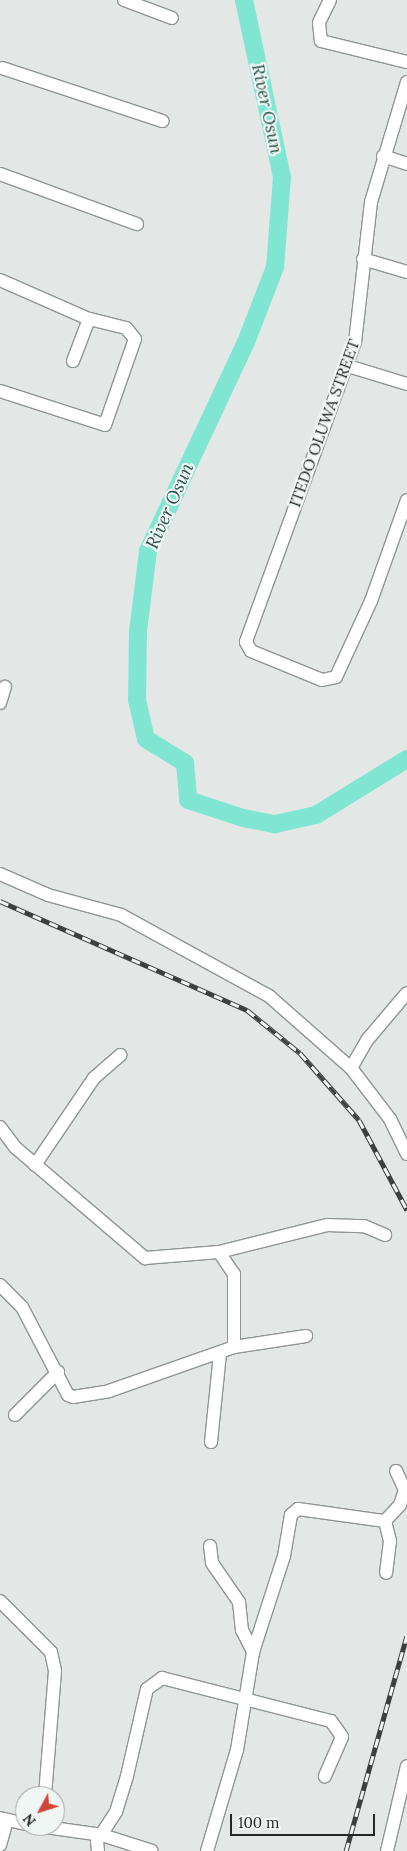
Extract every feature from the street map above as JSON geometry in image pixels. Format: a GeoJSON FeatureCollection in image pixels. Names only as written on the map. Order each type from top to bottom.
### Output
{"type":"FeatureCollection","features":[{"type":"Feature","properties":{"kind":"street"},"geometry":{"type":"LineString","coordinates":[[124,0],[172,18]]}},
{"type":"Feature","properties":{"kind":"street"},"geometry":{"type":"LineString","coordinates":[[330,0],[319,23],[321,41],[407,62]]}},
{"type":"Feature","properties":{"kind":"street"},"geometry":{"type":"LineString","coordinates":[[0,69],[162,121]]}},
{"type":"Feature","properties":{"kind":"street","name":"ITEDO OLUWA STREET"},"geometry":{"type":"LineString","coordinates":[[407,82],[383,156],[363,259],[362,310],[348,366],[246,642],[251,651],[285,668],[322,680],[336,677],[371,601],[407,500]]}},
{"type":"Feature","properties":{"kind":"street"},"geometry":{"type":"LineString","coordinates":[[383,156],[407,164]]}},
{"type":"Feature","properties":{"kind":"street"},"geometry":{"type":"LineString","coordinates":[[0,174],[137,224]]}},
{"type":"Feature","properties":{"kind":"street"},"geometry":{"type":"LineString","coordinates":[[363,259],[407,272]]}},
{"type":"Feature","properties":{"kind":"street"},"geometry":{"type":"LineString","coordinates":[[0,280],[89,319],[126,328],[135,339],[105,425],[0,391]]}},
{"type":"Feature","properties":{"kind":"street"},"geometry":{"type":"LineString","coordinates":[[73,362],[89,319]]}},
{"type":"Feature","properties":{"kind":"street"},"geometry":{"type":"LineString","coordinates":[[348,366],[407,384]]}},
{"type":"Feature","properties":{"kind":"street"},"geometry":{"type":"LineString","coordinates":[[0,703],[4,687]]}},
{"type":"Feature","properties":{"kind":"street"},"geometry":{"type":"LineString","coordinates":[[0,874],[48,895],[121,915],[269,996],[351,1068],[390,1119],[406,1152]]}},
{"type":"Feature","properties":{"kind":"street"},"geometry":{"type":"LineString","coordinates":[[351,1068],[368,1039],[407,992]]}},
{"type":"Feature","properties":{"kind":"street"},"geometry":{"type":"LineString","coordinates":[[35,1165],[94,1078],[120,1055]]}},
{"type":"Feature","properties":{"kind":"street"},"geometry":{"type":"LineString","coordinates":[[0,1127],[35,1165],[145,1258],[219,1252],[327,1224],[364,1226],[385,1235]]}},
{"type":"Feature","properties":{"kind":"street"},"geometry":{"type":"LineString","coordinates":[[219,1252],[234,1274],[234,1347]]}},
{"type":"Feature","properties":{"kind":"street"},"geometry":{"type":"LineString","coordinates":[[0,1285],[22,1307],[68,1394],[80,1398],[220,1354],[234,1347],[306,1336]]}},
{"type":"Feature","properties":{"kind":"street"},"geometry":{"type":"LineString","coordinates":[[211,1442],[220,1354]]}},
{"type":"Feature","properties":{"kind":"street"},"geometry":{"type":"LineString","coordinates":[[15,1415],[58,1372]]}},
{"type":"Feature","properties":{"kind":"street"},"geometry":{"type":"LineString","coordinates":[[385,1521],[400,1505],[405,1490],[396,1471]]}},
{"type":"Feature","properties":{"kind":"street"},"geometry":{"type":"LineString","coordinates":[[206,1851],[237,1750],[243,1699],[253,1652],[294,1511],[385,1521]]}},
{"type":"Feature","properties":{"kind":"street"},"geometry":{"type":"LineString","coordinates":[[385,1521],[390,1541],[386,1573]]}},
{"type":"Feature","properties":{"kind":"street"},"geometry":{"type":"LineString","coordinates":[[210,1546],[212,1562],[239,1602],[242,1630],[253,1652]]}},
{"type":"Feature","properties":{"kind":"street"},"geometry":{"type":"LineString","coordinates":[[0,1601],[51,1652],[54,1671],[46,1786]]}},
{"type":"Feature","properties":{"kind":"street"},"geometry":{"type":"LineString","coordinates":[[98,1851],[102,1835],[116,1812],[152,1683],[179,1680],[243,1699],[331,1721],[340,1728],[341,1747],[325,1776]]}},
{"type":"Feature","properties":{"kind":"street"},"geometry":{"type":"LineString","coordinates":[[387,1851],[407,1766]]}},
{"type":"Feature","properties":{"kind":"street"},"geometry":{"type":"LineString","coordinates":[[0,1845],[4,1819]]}},
{"type":"Feature","properties":{"kind":"street"},"geometry":{"type":"LineString","coordinates":[[65,1830],[102,1835],[152,1851]]}},
{"type":"Feature","properties":{"kind":"waterway","name":"River Osun"},"geometry":{"type":"LineString","coordinates":[[244,0],[282,177],[275,267],[246,342],[148,551],[138,631],[137,700],[146,739],[185,763],[188,800],[243,818],[275,824],[316,815],[407,759]]}},
{"type":"Feature","properties":{"kind":"railway"},"geometry":{"type":"LineString","coordinates":[[0,901],[247,1010],[300,1053],[359,1120],[407,1210]]}},
{"type":"Feature","properties":{"kind":"railway"},"geometry":{"type":"LineString","coordinates":[[346,1851],[407,1636]]}}]}
